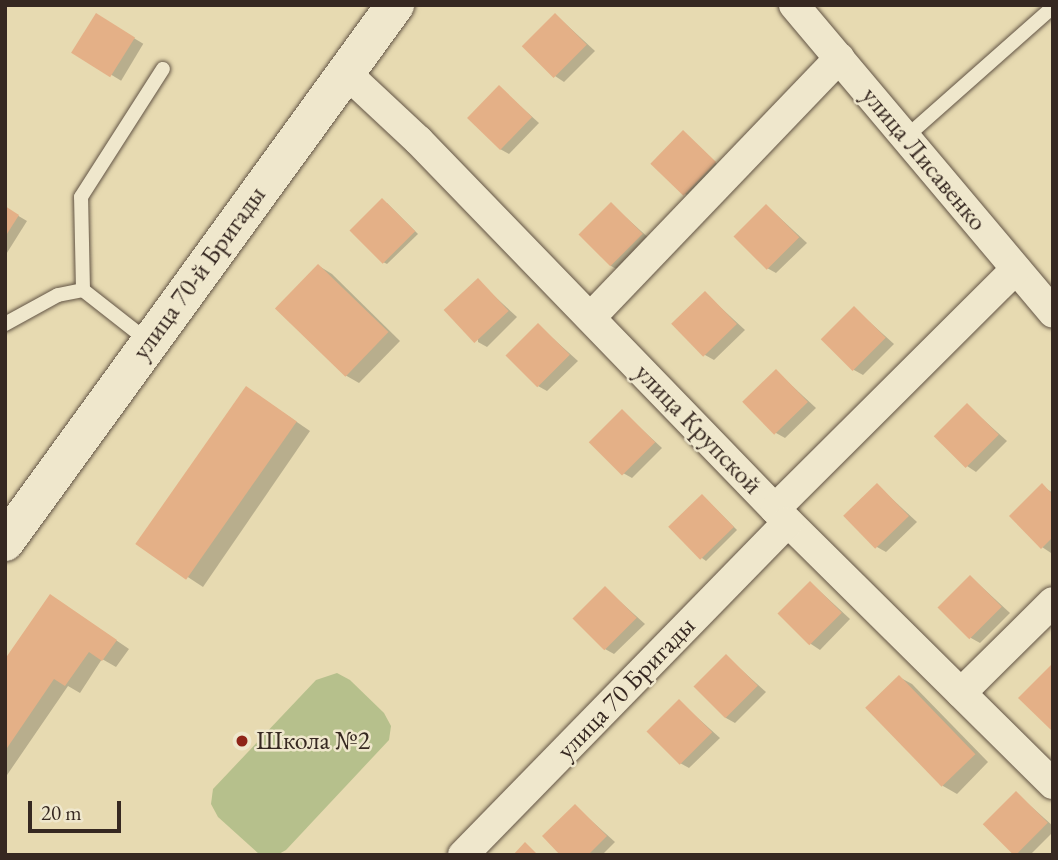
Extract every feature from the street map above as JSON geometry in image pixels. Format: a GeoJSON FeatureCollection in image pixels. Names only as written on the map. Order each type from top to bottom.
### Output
{"type":"FeatureCollection","features":[{"type":"Feature","properties":{"kind":"main road","name":"улица 70-й Бригады"},"geometry":{"type":"LineString","coordinates":[[8,533],[395,5]]}},
{"type":"Feature","properties":{"kind":"street","name":"улица Лисавенко"},"geometry":{"type":"LineString","coordinates":[[794,5],[1053,313]]}},
{"type":"Feature","properties":{"kind":"street"},"geometry":{"type":"LineString","coordinates":[[592,317],[839,58]]}},
{"type":"Feature","properties":{"kind":"street","name":"улица Крупской"},"geometry":{"type":"LineString","coordinates":[[345,72],[418,140],[592,317],[781,516],[1053,784]]}},
{"type":"Feature","properties":{"kind":"street","name":"улица 70 Бригады"},"geometry":{"type":"LineString","coordinates":[[463,855],[1016,269]]}},
{"type":"Feature","properties":{"kind":"street"},"geometry":{"type":"LineString","coordinates":[[961,693],[1053,601]]}},
{"type":"Feature","properties":{"kind":"lane"},"geometry":{"type":"LineString","coordinates":[[906,137],[1053,6]]}},
{"type":"Feature","properties":{"kind":"lane"},"geometry":{"type":"LineString","coordinates":[[83,290],[81,197],[163,69]]}},
{"type":"Feature","properties":{"kind":"lane"},"geometry":{"type":"LineString","coordinates":[[5,324],[58,295],[83,290],[149,342]]}},
{"type":"Feature","properties":{"kind":"green space"},"geometry":{"type":"Polygon","coordinates":[[[337,673],[350,680],[384,713],[391,726],[389,740],[286,850],[277,855],[259,854],[218,817],[211,804],[213,789],[316,680],[337,673]]]}},
{"type":"Feature","properties":{"kind":"building"},"geometry":{"type":"Polygon","coordinates":[[[96,13],[135,37],[110,77],[71,53],[96,13]]]}},
{"type":"Feature","properties":{"kind":"building"},"geometry":{"type":"Polygon","coordinates":[[[555,13],[587,45],[554,78],[522,46],[555,13]]]}},
{"type":"Feature","properties":{"kind":"building"},"geometry":{"type":"Polygon","coordinates":[[[499,85],[532,117],[500,150],[467,118],[499,85]]]}},
{"type":"Feature","properties":{"kind":"building"},"geometry":{"type":"Polygon","coordinates":[[[683,130],[716,162],[683,196],[650,164],[683,130]]]}},
{"type":"Feature","properties":{"kind":"building"},"geometry":{"type":"Polygon","coordinates":[[[382,198],[415,231],[383,264],[349,231],[382,198]]]}},
{"type":"Feature","properties":{"kind":"building"},"geometry":{"type":"Polygon","coordinates":[[[611,202],[643,234],[610,266],[578,235],[611,202]]]}},
{"type":"Feature","properties":{"kind":"building"},"geometry":{"type":"Polygon","coordinates":[[[766,204],[799,237],[767,270],[733,237],[766,204]]]}},
{"type":"Feature","properties":{"kind":"building"},"geometry":{"type":"Polygon","coordinates":[[[5,206],[19,215],[5,237],[5,206]]]}},
{"type":"Feature","properties":{"kind":"building"},"geometry":{"type":"Polygon","coordinates":[[[318,264],[388,332],[345,377],[275,309],[318,264]]]}},
{"type":"Feature","properties":{"kind":"building"},"geometry":{"type":"Polygon","coordinates":[[[478,278],[509,311],[474,343],[444,310],[478,278]]]}},
{"type":"Feature","properties":{"kind":"building"},"geometry":{"type":"Polygon","coordinates":[[[705,291],[737,324],[703,357],[671,324],[705,291]]]}},
{"type":"Feature","properties":{"kind":"building"},"geometry":{"type":"Polygon","coordinates":[[[854,306],[886,338],[853,371],[821,339],[854,306]]]}},
{"type":"Feature","properties":{"kind":"building"},"geometry":{"type":"Polygon","coordinates":[[[538,323],[570,355],[537,387],[505,356],[538,323]]]}},
{"type":"Feature","properties":{"kind":"building"},"geometry":{"type":"Polygon","coordinates":[[[776,369],[808,402],[774,435],[742,402],[776,369]]]}},
{"type":"Feature","properties":{"kind":"building"},"geometry":{"type":"Polygon","coordinates":[[[246,386],[297,422],[186,580],[135,544],[246,386]]]}},
{"type":"Feature","properties":{"kind":"building"},"geometry":{"type":"Polygon","coordinates":[[[967,403],[999,435],[966,468],[934,436],[967,403]]]}},
{"type":"Feature","properties":{"kind":"building"},"geometry":{"type":"Polygon","coordinates":[[[622,409],[655,442],[622,475],[589,442],[622,409]]]}},
{"type":"Feature","properties":{"kind":"building"},"geometry":{"type":"Polygon","coordinates":[[[877,483],[909,516],[875,549],[843,516],[877,483]]]}},
{"type":"Feature","properties":{"kind":"building"},"geometry":{"type":"Polygon","coordinates":[[[1042,483],[1053,495],[1053,537],[1041,549],[1009,516],[1042,483]]]}},
{"type":"Feature","properties":{"kind":"building"},"geometry":{"type":"Polygon","coordinates":[[[702,494],[734,527],[700,560],[668,527],[702,494]]]}},
{"type":"Feature","properties":{"kind":"building"},"geometry":{"type":"Polygon","coordinates":[[[970,575],[1002,607],[969,639],[937,608],[970,575]]]}},
{"type":"Feature","properties":{"kind":"building"},"geometry":{"type":"Polygon","coordinates":[[[810,581],[842,613],[809,645],[777,614],[810,581]]]}},
{"type":"Feature","properties":{"kind":"building"},"geometry":{"type":"Polygon","coordinates":[[[605,586],[637,618],[604,650],[572,619],[605,586]]]}},
{"type":"Feature","properties":{"kind":"building"},"geometry":{"type":"Polygon","coordinates":[[[50,594],[117,640],[102,661],[89,652],[65,686],[54,679],[5,751],[5,659],[50,594]]]}},
{"type":"Feature","properties":{"kind":"building"},"geometry":{"type":"Polygon","coordinates":[[[726,654],[758,686],[725,718],[693,687],[726,654]]]}},
{"type":"Feature","properties":{"kind":"building"},"geometry":{"type":"Polygon","coordinates":[[[1051,665],[1053,728],[1051,730],[1018,698],[1051,665]]]}},
{"type":"Feature","properties":{"kind":"building"},"geometry":{"type":"Polygon","coordinates":[[[899,675],[975,754],[942,787],[865,708],[899,675]]]}},
{"type":"Feature","properties":{"kind":"building"},"geometry":{"type":"Polygon","coordinates":[[[679,699],[712,732],[680,765],[646,732],[679,699]]]}},
{"type":"Feature","properties":{"kind":"building"},"geometry":{"type":"Polygon","coordinates":[[[1016,791],[1048,823],[1016,855],[983,824],[1016,791]]]}},
{"type":"Feature","properties":{"kind":"building"},"geometry":{"type":"Polygon","coordinates":[[[575,804],[607,836],[588,855],[560,855],[542,836],[575,804]]]}},
{"type":"Feature","properties":{"kind":"building"},"geometry":{"type":"Polygon","coordinates":[[[525,842],[538,855],[513,855],[525,842]]]}},
{"type":"Feature","properties":{"kind":"place","name":"Школа №2"},"geometry":{"type":"Point","coordinates":[242,741]}}]}
